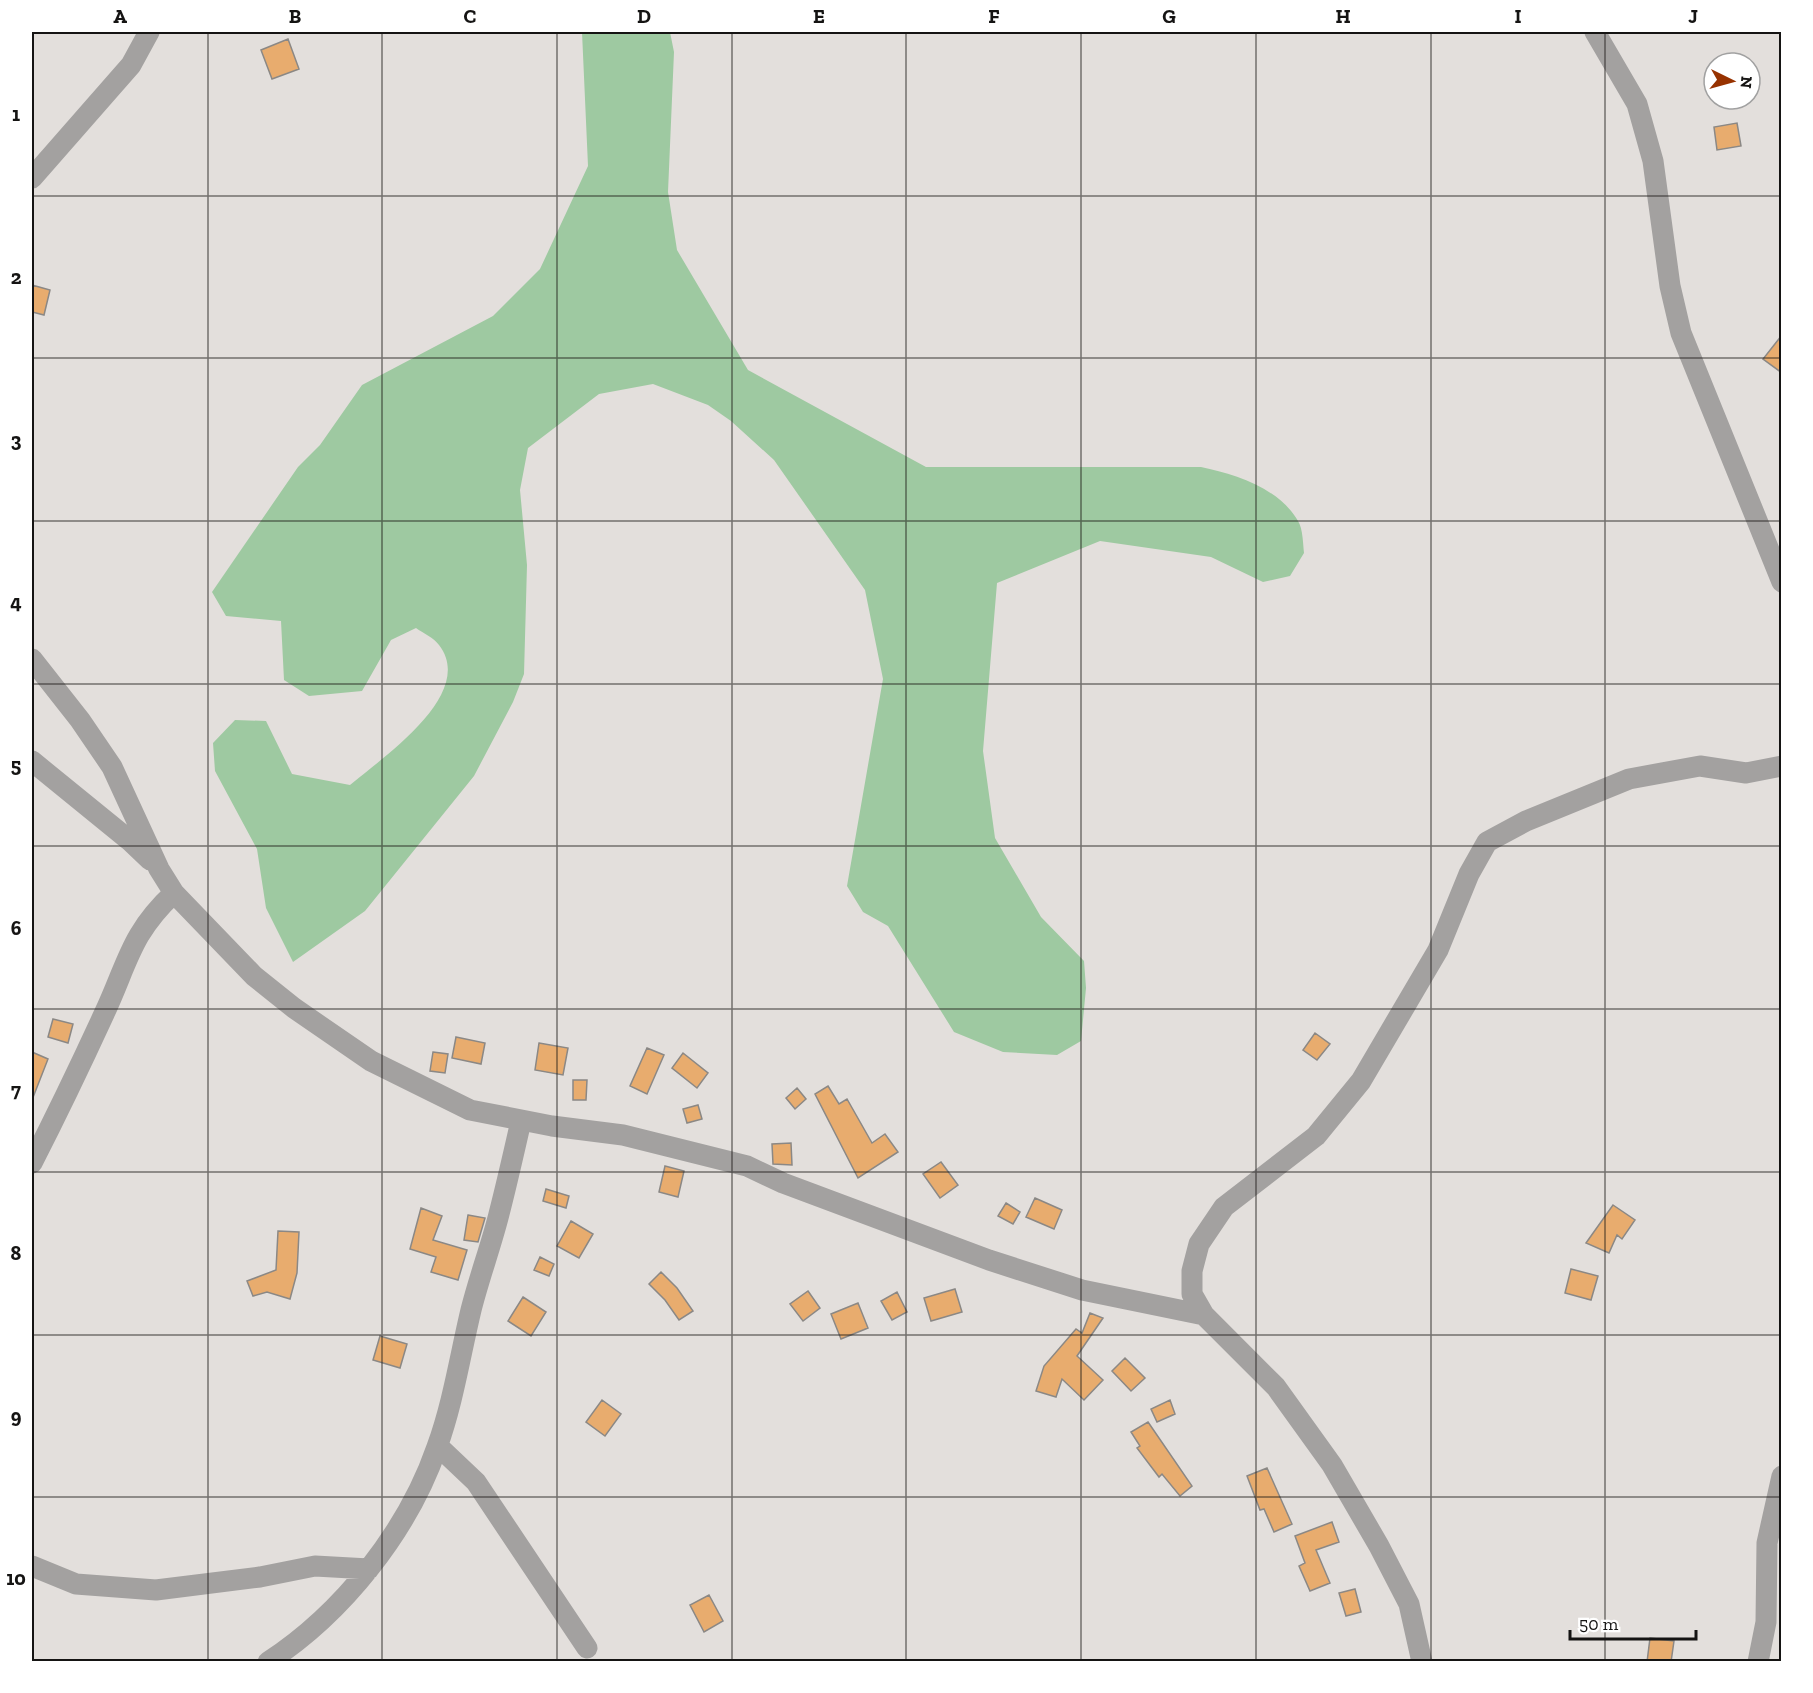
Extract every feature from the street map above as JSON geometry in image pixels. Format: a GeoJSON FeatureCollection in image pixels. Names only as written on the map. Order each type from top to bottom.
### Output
{"type":"FeatureCollection","features":[{"type":"Feature","properties":{"kind":"street"},"geometry":{"type":"LineString","coordinates":[[32,178],[131,65],[149,32]]}},
{"type":"Feature","properties":{"kind":"street"},"geometry":{"type":"LineString","coordinates":[[1595,32],[1637,104],[1653,161],[1670,286],[1681,333],[1782,582]]}},
{"type":"Feature","properties":{"kind":"street"},"geometry":{"type":"LineString","coordinates":[[32,659],[80,720],[112,767],[159,869],[174,893],[254,976],[294,1008],[371,1061],[470,1110],[622,1135],[747,1166],[783,1183],[989,1260],[1082,1290],[1204,1315]]}},
{"type":"Feature","properties":{"kind":"street"},"geometry":{"type":"LineString","coordinates":[[32,761],[129,840],[159,869]]}},
{"type":"Feature","properties":{"kind":"street"},"geometry":{"type":"LineString","coordinates":[[1422,1662],[1409,1604],[1379,1546],[1332,1465],[1276,1387],[1204,1315],[1192,1294],[1192,1271],[1198,1244],[1224,1207],[1316,1136],[1361,1081],[1438,951],[1470,874],[1487,842],[1526,821],[1629,778],[1700,766],[1746,773],[1782,766]]}},
{"type":"Feature","properties":{"kind":"street"},"geometry":{"type":"LineString","coordinates":[[32,1163],[109,1004],[133,942],[153,913],[174,893]]}},
{"type":"Feature","properties":{"kind":"street"},"geometry":{"type":"LineString","coordinates":[[268,1662],[312,1629],[369,1569],[400,1527],[438,1446],[471,1309],[499,1215],[521,1120]]}},
{"type":"Feature","properties":{"kind":"street"},"geometry":{"type":"LineString","coordinates":[[438,1446],[476,1482],[587,1648]]}},
{"type":"Feature","properties":{"kind":"street"},"geometry":{"type":"LineString","coordinates":[[1758,1662],[1766,1622],[1767,1543],[1782,1476]]}},
{"type":"Feature","properties":{"kind":"street"},"geometry":{"type":"LineString","coordinates":[[32,1566],[76,1584],[156,1590],[260,1577],[315,1566],[369,1569]]}},
{"type":"Feature","properties":{"kind":"green space"},"geometry":{"type":"Polygon","coordinates":[[[582,32],[670,32],[674,52],[668,192],[677,250],[748,370],[926,467],[1201,467],[1242,478],[1268,491],[1290,509],[1300,524],[1304,553],[1290,576],[1263,582],[1211,557],[1100,541],[997,583],[983,751],[995,838],[1041,917],[1084,961],[1086,988],[1081,1041],[1057,1055],[1003,1052],[954,1032],[888,926],[863,912],[847,886],[883,679],[865,590],[774,460],[731,421],[708,405],[653,384],[599,394],[528,448],[520,490],[527,565],[524,674],[513,702],[474,776],[365,911],[293,962],[266,908],[257,849],[215,771],[213,743],[235,720],[266,721],[292,774],[350,785],[383,759],[421,723],[436,704],[446,684],[447,664],[437,642],[416,628],[391,640],[362,691],[309,696],[284,680],[281,621],[226,616],[212,592],[298,467],[320,445],[362,385],[493,316],[540,269],[588,166],[582,32]]]}},
{"type":"Feature","properties":{"kind":"building"},"geometry":{"type":"Polygon","coordinates":[[[288,39],[299,69],[272,79],[261,50],[288,39]]]}},
{"type":"Feature","properties":{"kind":"building"},"geometry":{"type":"Polygon","coordinates":[[[1737,123],[1741,146],[1717,150],[1714,127],[1737,123]]]}},
{"type":"Feature","properties":{"kind":"building"},"geometry":{"type":"Polygon","coordinates":[[[32,285],[50,290],[44,315],[32,312],[32,285]]]}},
{"type":"Feature","properties":{"kind":"building"},"geometry":{"type":"Polygon","coordinates":[[[1782,335],[1782,373],[1763,359],[1782,335]]]}},
{"type":"Feature","properties":{"kind":"building"},"geometry":{"type":"Polygon","coordinates":[[[53,1019],[73,1024],[68,1043],[48,1037],[53,1019]]]}},
{"type":"Feature","properties":{"kind":"building"},"geometry":{"type":"Polygon","coordinates":[[[1315,1033],[1330,1044],[1317,1060],[1303,1050],[1315,1033]]]}},
{"type":"Feature","properties":{"kind":"building"},"geometry":{"type":"Polygon","coordinates":[[[456,1037],[485,1043],[481,1064],[452,1058],[456,1037]]]}},
{"type":"Feature","properties":{"kind":"building"},"geometry":{"type":"Polygon","coordinates":[[[539,1043],[568,1048],[563,1075],[535,1070],[539,1043]]]}},
{"type":"Feature","properties":{"kind":"building"},"geometry":{"type":"Polygon","coordinates":[[[647,1048],[664,1055],[647,1094],[630,1086],[647,1048]]]}},
{"type":"Feature","properties":{"kind":"building"},"geometry":{"type":"Polygon","coordinates":[[[32,1052],[48,1059],[32,1100],[32,1052]]]}},
{"type":"Feature","properties":{"kind":"building"},"geometry":{"type":"Polygon","coordinates":[[[433,1052],[448,1054],[445,1073],[430,1071],[433,1052]]]}},
{"type":"Feature","properties":{"kind":"building"},"geometry":{"type":"Polygon","coordinates":[[[683,1053],[708,1073],[697,1088],[672,1068],[683,1053]]]}},
{"type":"Feature","properties":{"kind":"building"},"geometry":{"type":"Polygon","coordinates":[[[573,1080],[587,1080],[586,1100],[573,1100],[573,1080]]]}},
{"type":"Feature","properties":{"kind":"building"},"geometry":{"type":"Polygon","coordinates":[[[828,1086],[839,1104],[847,1099],[872,1143],[885,1134],[898,1152],[858,1178],[815,1094],[828,1086]]]}},
{"type":"Feature","properties":{"kind":"building"},"geometry":{"type":"Polygon","coordinates":[[[797,1088],[806,1099],[795,1109],[786,1098],[797,1088]]]}},
{"type":"Feature","properties":{"kind":"building"},"geometry":{"type":"Polygon","coordinates":[[[698,1105],[702,1119],[687,1123],[683,1109],[698,1105]]]}},
{"type":"Feature","properties":{"kind":"building"},"geometry":{"type":"Polygon","coordinates":[[[791,1143],[792,1165],[773,1164],[772,1144],[791,1143]]]}},
{"type":"Feature","properties":{"kind":"building"},"geometry":{"type":"Polygon","coordinates":[[[941,1162],[958,1185],[940,1198],[923,1174],[941,1162]]]}},
{"type":"Feature","properties":{"kind":"building"},"geometry":{"type":"Polygon","coordinates":[[[665,1166],[684,1171],[678,1197],[659,1192],[665,1166]]]}},
{"type":"Feature","properties":{"kind":"building"},"geometry":{"type":"Polygon","coordinates":[[[546,1189],[569,1196],[566,1208],[543,1201],[546,1189]]]}},
{"type":"Feature","properties":{"kind":"building"},"geometry":{"type":"Polygon","coordinates":[[[1035,1198],[1062,1210],[1054,1229],[1026,1217],[1035,1198]]]}},
{"type":"Feature","properties":{"kind":"building"},"geometry":{"type":"Polygon","coordinates":[[[1006,1203],[1020,1212],[1013,1224],[998,1216],[1006,1203]]]}},
{"type":"Feature","properties":{"kind":"building"},"geometry":{"type":"Polygon","coordinates":[[[1613,1205],[1635,1220],[1622,1239],[1617,1235],[1609,1253],[1586,1243],[1613,1205]]]}},
{"type":"Feature","properties":{"kind":"building"},"geometry":{"type":"Polygon","coordinates":[[[421,1208],[442,1216],[433,1240],[467,1250],[458,1280],[431,1272],[436,1257],[410,1249],[421,1208]]]}},
{"type":"Feature","properties":{"kind":"building"},"geometry":{"type":"Polygon","coordinates":[[[468,1215],[485,1218],[478,1242],[464,1240],[468,1215]]]}},
{"type":"Feature","properties":{"kind":"building"},"geometry":{"type":"Polygon","coordinates":[[[571,1221],[593,1234],[579,1258],[557,1246],[571,1221]]]}},
{"type":"Feature","properties":{"kind":"building"},"geometry":{"type":"Polygon","coordinates":[[[278,1231],[299,1232],[297,1273],[290,1299],[267,1292],[253,1296],[247,1281],[276,1270],[278,1231]]]}},
{"type":"Feature","properties":{"kind":"building"},"geometry":{"type":"Polygon","coordinates":[[[540,1257],[554,1264],[549,1276],[534,1270],[540,1257]]]}},
{"type":"Feature","properties":{"kind":"building"},"geometry":{"type":"Polygon","coordinates":[[[1571,1269],[1598,1276],[1591,1300],[1565,1293],[1571,1269]]]}},
{"type":"Feature","properties":{"kind":"building"},"geometry":{"type":"Polygon","coordinates":[[[661,1272],[677,1288],[693,1311],[679,1320],[665,1300],[649,1284],[661,1272]]]}},
{"type":"Feature","properties":{"kind":"building"},"geometry":{"type":"Polygon","coordinates":[[[955,1289],[962,1312],[931,1321],[924,1298],[955,1289]]]}},
{"type":"Feature","properties":{"kind":"building"},"geometry":{"type":"Polygon","coordinates":[[[808,1291],[820,1308],[803,1321],[790,1304],[808,1291]]]}},
{"type":"Feature","properties":{"kind":"building"},"geometry":{"type":"Polygon","coordinates":[[[897,1292],[907,1312],[892,1320],[881,1301],[897,1292]]]}},
{"type":"Feature","properties":{"kind":"building"},"geometry":{"type":"Polygon","coordinates":[[[523,1297],[546,1312],[531,1336],[508,1321],[523,1297]]]}},
{"type":"Feature","properties":{"kind":"building"},"geometry":{"type":"Polygon","coordinates":[[[858,1303],[868,1328],[841,1339],[831,1314],[858,1303]]]}},
{"type":"Feature","properties":{"kind":"building"},"geometry":{"type":"Polygon","coordinates":[[[1090,1313],[1103,1318],[1077,1356],[1103,1380],[1084,1400],[1062,1379],[1056,1397],[1036,1391],[1044,1366],[1076,1329],[1082,1333],[1090,1313]]]}},
{"type":"Feature","properties":{"kind":"building"},"geometry":{"type":"Polygon","coordinates":[[[380,1336],[407,1344],[400,1368],[373,1360],[380,1336]]]}},
{"type":"Feature","properties":{"kind":"building"},"geometry":{"type":"Polygon","coordinates":[[[1125,1358],[1145,1378],[1131,1391],[1112,1371],[1125,1358]]]}},
{"type":"Feature","properties":{"kind":"building"},"geometry":{"type":"Polygon","coordinates":[[[602,1400],[621,1414],[605,1436],[586,1422],[602,1400]]]}},
{"type":"Feature","properties":{"kind":"building"},"geometry":{"type":"Polygon","coordinates":[[[1170,1400],[1175,1414],[1157,1422],[1151,1409],[1170,1400]]]}},
{"type":"Feature","properties":{"kind":"building"},"geometry":{"type":"Polygon","coordinates":[[[1148,1422],[1192,1486],[1180,1496],[1162,1474],[1159,1477],[1137,1448],[1140,1446],[1131,1432],[1148,1422]]]}},
{"type":"Feature","properties":{"kind":"building"},"geometry":{"type":"Polygon","coordinates":[[[1267,1468],[1292,1524],[1274,1532],[1264,1509],[1260,1510],[1247,1476],[1267,1468]]]}},
{"type":"Feature","properties":{"kind":"building"},"geometry":{"type":"Polygon","coordinates":[[[1332,1522],[1339,1542],[1316,1550],[1330,1583],[1310,1591],[1299,1566],[1305,1563],[1295,1536],[1332,1522]]]}},
{"type":"Feature","properties":{"kind":"building"},"geometry":{"type":"Polygon","coordinates":[[[1355,1589],[1361,1612],[1346,1616],[1339,1593],[1355,1589]]]}},
{"type":"Feature","properties":{"kind":"building"},"geometry":{"type":"Polygon","coordinates":[[[709,1595],[723,1621],[704,1632],[690,1605],[709,1595]]]}},
{"type":"Feature","properties":{"kind":"building"},"geometry":{"type":"Polygon","coordinates":[[[1650,1638],[1674,1641],[1671,1662],[1647,1662],[1650,1638]]]}}]}
